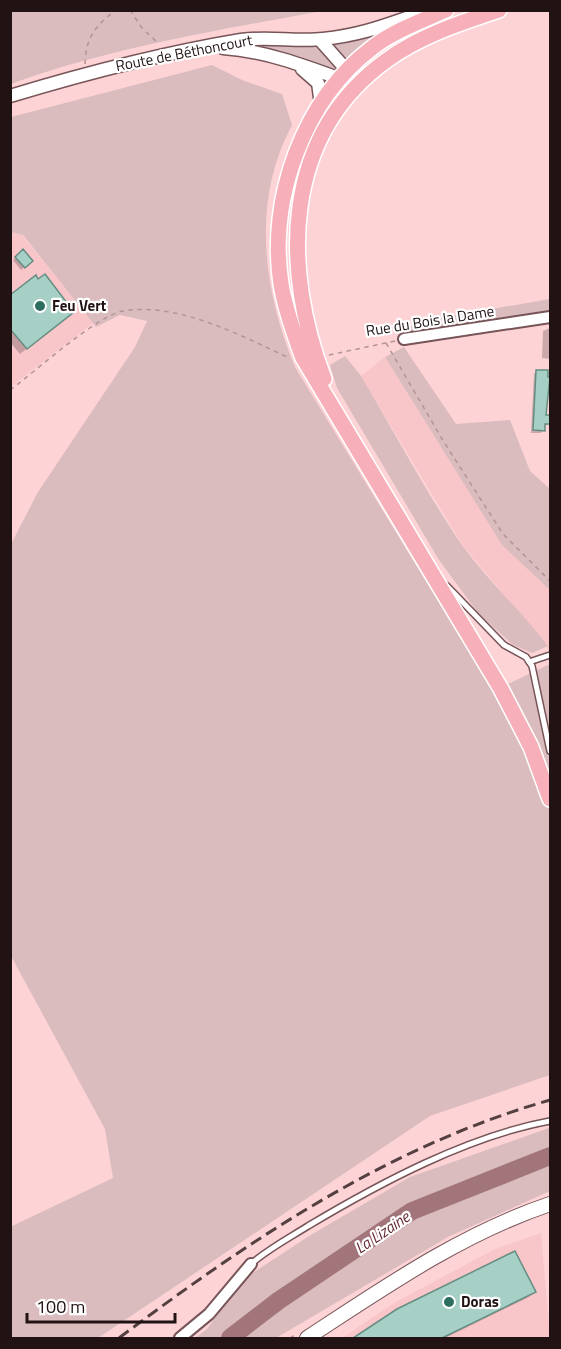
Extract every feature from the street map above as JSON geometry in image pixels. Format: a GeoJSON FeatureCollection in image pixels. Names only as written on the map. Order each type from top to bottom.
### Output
{"type":"FeatureCollection","features":[{"type":"Feature","properties":{"kind":"main road"},"geometry":{"type":"LineString","coordinates":[[446,10],[412,24],[373,47],[344,75],[321,105],[294,158],[283,197],[278,235],[281,284],[293,333],[309,358],[347,432],[506,699],[531,747],[550,799]]}},
{"type":"Feature","properties":{"kind":"main road"},"geometry":{"type":"LineString","coordinates":[[309,358],[307,328],[298,281],[300,200],[309,165],[322,137],[341,104],[357,85],[387,60],[424,38],[499,10]]}},
{"type":"Feature","properties":{"kind":"main road"},"geometry":{"type":"LineString","coordinates":[[307,1338],[422,1263],[480,1233],[550,1204]]}},
{"type":"Feature","properties":{"kind":"street","name":"Route de Béthoncourt"},"geometry":{"type":"LineString","coordinates":[[10,96],[84,74],[204,47],[245,40],[320,40],[373,31],[430,10]]}},
{"type":"Feature","properties":{"kind":"street"},"geometry":{"type":"LineString","coordinates":[[320,40],[344,75],[357,85]]}},
{"type":"Feature","properties":{"kind":"street"},"geometry":{"type":"LineString","coordinates":[[204,47],[240,50],[344,75]]}},
{"type":"Feature","properties":{"kind":"street"},"geometry":{"type":"LineString","coordinates":[[294,63],[318,84],[321,105]]}},
{"type":"Feature","properties":{"kind":"street","name":"Rue du Bois la Dame"},"geometry":{"type":"LineString","coordinates":[[404,339],[550,317]]}},
{"type":"Feature","properties":{"kind":"street"},"geometry":{"type":"LineString","coordinates":[[180,1338],[209,1314],[251,1264]]}},
{"type":"Feature","properties":{"kind":"lane"},"geometry":{"type":"LineString","coordinates":[[427,564],[504,645],[526,657],[550,752]]}},
{"type":"Feature","properties":{"kind":"lane"},"geometry":{"type":"LineString","coordinates":[[529,662],[550,655]]}},
{"type":"Feature","properties":{"kind":"lane"},"geometry":{"type":"LineString","coordinates":[[251,1264],[349,1201],[392,1180],[468,1146],[526,1125],[550,1121]]}},
{"type":"Feature","properties":{"kind":"path"},"geometry":{"type":"LineString","coordinates":[[84,74],[86,48],[92,32],[116,10]]}},
{"type":"Feature","properties":{"kind":"path"},"geometry":{"type":"LineString","coordinates":[[130,10],[142,27],[157,41],[161,49]]}},
{"type":"Feature","properties":{"kind":"path"},"geometry":{"type":"LineString","coordinates":[[10,390],[94,326],[122,311],[169,312],[195,318],[290,358],[309,358]]}},
{"type":"Feature","properties":{"kind":"path","name":"Rue du Bois la Dame"},"geometry":{"type":"LineString","coordinates":[[309,358],[404,339]]}},
{"type":"Feature","properties":{"kind":"path"},"geometry":{"type":"LineString","coordinates":[[385,343],[441,439],[503,534],[550,580]]}},
{"type":"Feature","properties":{"kind":"shaded area"},"geometry":{"type":"Polygon","coordinates":[[[11,10],[322,11],[125,50],[11,84],[11,10]]]}},
{"type":"Feature","properties":{"kind":"shaded area"},"geometry":{"type":"Polygon","coordinates":[[[383,31],[349,61],[332,44],[332,43],[383,31]]]}},
{"type":"Feature","properties":{"kind":"shaded area"},"geometry":{"type":"Polygon","coordinates":[[[252,43],[319,45],[341,70],[338,72],[301,57],[252,46],[252,43]]]}},
{"type":"Feature","properties":{"kind":"shaded area"},"geometry":{"type":"Polygon","coordinates":[[[212,65],[242,80],[282,94],[292,125],[279,154],[271,184],[266,215],[266,246],[275,307],[295,367],[493,691],[550,664],[550,1075],[430,1116],[98,1338],[11,1338],[10,1227],[113,1178],[105,1129],[11,956],[11,544],[38,492],[135,347],[147,321],[120,315],[96,327],[23,235],[11,232],[11,117],[212,65]]]}},
{"type":"Feature","properties":{"kind":"shaded area"},"geometry":{"type":"Polygon","coordinates":[[[10,232],[22,235],[93,323],[12,386],[10,232]]]}},
{"type":"Feature","properties":{"kind":"shaded area"},"geometry":{"type":"Polygon","coordinates":[[[550,299],[550,311],[423,333],[401,329],[439,318],[550,299]]]}},
{"type":"Feature","properties":{"kind":"shaded area"},"geometry":{"type":"Polygon","coordinates":[[[404,347],[456,424],[510,420],[530,471],[550,489],[550,590],[502,545],[385,357],[404,347]]]}},
{"type":"Feature","properties":{"kind":"shaded area"},"geometry":{"type":"Polygon","coordinates":[[[345,356],[361,376],[462,545],[548,646],[532,653],[513,645],[478,613],[439,560],[337,388],[330,365],[345,356]]]}},
{"type":"Feature","properties":{"kind":"shaded area"},"geometry":{"type":"Polygon","coordinates":[[[385,357],[502,545],[550,590],[550,651],[462,544],[361,376],[385,357]]]}},
{"type":"Feature","properties":{"kind":"shaded area"},"geometry":{"type":"Polygon","coordinates":[[[549,1128],[550,1191],[448,1237],[276,1338],[195,1338],[207,1329],[242,1280],[309,1236],[410,1177],[549,1128]]]}},
{"type":"Feature","properties":{"kind":"shaded area"},"geometry":{"type":"Polygon","coordinates":[[[541,1233],[550,1338],[342,1338],[394,1303],[495,1249],[541,1233]]]}},
{"type":"Feature","properties":{"kind":"building"},"geometry":{"type":"Polygon","coordinates":[[[23,249],[33,261],[25,268],[15,257],[23,249]]]}},
{"type":"Feature","properties":{"kind":"building","name":"Feu Vert"},"geometry":{"type":"Polygon","coordinates":[[[45,274],[74,312],[27,349],[10,329],[10,295],[36,275],[38,279],[45,274]]]}},
{"type":"Feature","properties":{"kind":"building"},"geometry":{"type":"Polygon","coordinates":[[[536,370],[548,370],[548,377],[550,377],[546,415],[550,415],[550,424],[545,424],[545,431],[533,430],[536,370]]]}},
{"type":"Feature","properties":{"kind":"building"},"geometry":{"type":"Polygon","coordinates":[[[515,1251],[536,1292],[442,1338],[353,1338],[397,1309],[515,1251]]]}},
{"type":"Feature","properties":{"kind":"waterway","name":"La Lizaine"},"geometry":{"type":"LineString","coordinates":[[230,1338],[278,1301],[412,1211],[550,1156]]}},
{"type":"Feature","properties":{"kind":"railway"},"geometry":{"type":"LineString","coordinates":[[119,1338],[271,1231],[378,1169],[491,1119],[550,1100]]}},
{"type":"Feature","properties":{"kind":"place","name":"Feu Vert"},"geometry":{"type":"Point","coordinates":[40,306]}},
{"type":"Feature","properties":{"kind":"place","name":"Doras"},"geometry":{"type":"Point","coordinates":[449,1302]}}]}
